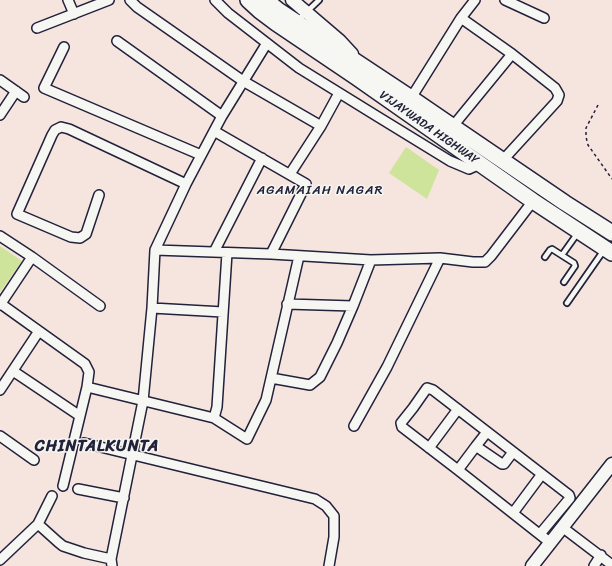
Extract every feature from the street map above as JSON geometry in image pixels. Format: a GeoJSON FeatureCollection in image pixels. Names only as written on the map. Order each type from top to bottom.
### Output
{"type":"FeatureCollection","features":[{"type":"Feature","properties":{"kind":"highway","name":"VIJAYWADA HIGHWAY"},"geometry":{"type":"LineString","coordinates":[[248,0],[276,23],[533,201],[609,251]]}},
{"type":"Feature","properties":{"kind":"highway","name":"VIJAYWADA HIGHWAY"},"geometry":{"type":"LineString","coordinates":[[271,2],[301,17],[363,66],[565,203],[612,233]]}},
{"type":"Feature","properties":{"kind":"highway"},"geometry":{"type":"LineString","coordinates":[[556,216],[565,203]]}},
{"type":"Feature","properties":{"kind":"street"},"geometry":{"type":"LineString","coordinates":[[68,0],[74,14]]}},
{"type":"Feature","properties":{"kind":"street"},"geometry":{"type":"LineString","coordinates":[[37,28],[109,0]]}},
{"type":"Feature","properties":{"kind":"street"},"geometry":{"type":"LineString","coordinates":[[130,0],[243,81],[321,126]]}},
{"type":"Feature","properties":{"kind":"street"},"geometry":{"type":"LineString","coordinates":[[215,0],[228,13],[299,68],[339,93],[450,161],[468,169],[480,164]]}},
{"type":"Feature","properties":{"kind":"street"},"geometry":{"type":"LineString","coordinates":[[292,0],[301,17]]}},
{"type":"Feature","properties":{"kind":"street"},"geometry":{"type":"LineString","coordinates":[[411,98],[461,18],[475,0]]}},
{"type":"Feature","properties":{"kind":"street"},"geometry":{"type":"LineString","coordinates":[[505,0],[544,18]]}},
{"type":"Feature","properties":{"kind":"street"},"geometry":{"type":"LineString","coordinates":[[461,18],[512,54],[556,88],[559,95],[557,101],[503,160]]}},
{"type":"Feature","properties":{"kind":"street"},"geometry":{"type":"LineString","coordinates":[[117,41],[222,116]]}},
{"type":"Feature","properties":{"kind":"street"},"geometry":{"type":"LineString","coordinates":[[38,524],[63,546],[112,562],[143,401],[152,308],[155,250],[186,184],[222,116],[267,43]]}},
{"type":"Feature","properties":{"kind":"street"},"geometry":{"type":"LineString","coordinates":[[64,47],[44,88],[201,156]]}},
{"type":"Feature","properties":{"kind":"street"},"geometry":{"type":"LineString","coordinates":[[453,126],[512,54]]}},
{"type":"Feature","properties":{"kind":"street"},"geometry":{"type":"LineString","coordinates":[[0,80],[24,97]]}},
{"type":"Feature","properties":{"kind":"street"},"geometry":{"type":"LineString","coordinates":[[0,115],[16,91]]}},
{"type":"Feature","properties":{"kind":"street"},"geometry":{"type":"LineString","coordinates":[[290,174],[321,126],[339,93]]}},
{"type":"Feature","properties":{"kind":"street"},"geometry":{"type":"LineString","coordinates":[[99,195],[86,234],[80,238],[71,236],[17,214],[52,135],[55,130],[61,127],[69,129],[186,184]]}},
{"type":"Feature","properties":{"kind":"street"},"geometry":{"type":"LineString","coordinates":[[214,131],[306,184],[271,254]]}},
{"type":"Feature","properties":{"kind":"street"},"geometry":{"type":"LineString","coordinates":[[214,252],[262,158]]}},
{"type":"Feature","properties":{"kind":"street"},"geometry":{"type":"LineString","coordinates":[[155,250],[271,254],[371,260],[440,258],[485,262],[533,201]]}},
{"type":"Feature","properties":{"kind":"street"},"geometry":{"type":"LineString","coordinates":[[0,236],[100,306]]}},
{"type":"Feature","properties":{"kind":"street"},"geometry":{"type":"LineString","coordinates":[[214,418],[217,407],[227,253]]}},
{"type":"Feature","properties":{"kind":"street"},"geometry":{"type":"LineString","coordinates":[[87,387],[214,418],[246,440],[266,400],[299,256]]}},
{"type":"Feature","properties":{"kind":"street"},"geometry":{"type":"LineString","coordinates":[[32,257],[0,305],[85,364],[89,372],[87,387],[63,486]]}},
{"type":"Feature","properties":{"kind":"street"},"geometry":{"type":"LineString","coordinates":[[354,426],[387,366],[440,258]]}},
{"type":"Feature","properties":{"kind":"street"},"geometry":{"type":"LineString","coordinates":[[271,378],[310,385],[320,376],[337,343],[371,260]]}},
{"type":"Feature","properties":{"kind":"street"},"geometry":{"type":"LineString","coordinates":[[287,304],[353,306]]}},
{"type":"Feature","properties":{"kind":"street"},"geometry":{"type":"LineString","coordinates":[[152,308],[223,312]]}},
{"type":"Feature","properties":{"kind":"street"},"geometry":{"type":"LineString","coordinates":[[0,390],[39,331]]}},
{"type":"Feature","properties":{"kind":"street"},"geometry":{"type":"LineString","coordinates":[[13,370],[80,416]]}},
{"type":"Feature","properties":{"kind":"street"},"geometry":{"type":"LineString","coordinates":[[540,534],[570,498],[569,495],[433,390],[427,388],[401,423],[402,427],[550,542]]}},
{"type":"Feature","properties":{"kind":"street"},"geometry":{"type":"LineString","coordinates":[[429,448],[458,409]]}},
{"type":"Feature","properties":{"kind":"street"},"geometry":{"type":"LineString","coordinates":[[458,470],[487,432]]}},
{"type":"Feature","properties":{"kind":"street"},"geometry":{"type":"LineString","coordinates":[[0,436],[34,460]]}},
{"type":"Feature","properties":{"kind":"street"},"geometry":{"type":"LineString","coordinates":[[84,443],[315,499],[326,506],[334,516],[334,537],[329,566]]}},
{"type":"Feature","properties":{"kind":"street"},"geometry":{"type":"LineString","coordinates":[[476,446],[502,464],[504,464],[514,452]]}},
{"type":"Feature","properties":{"kind":"street"},"geometry":{"type":"LineString","coordinates":[[532,566],[562,527],[610,470]]}},
{"type":"Feature","properties":{"kind":"street"},"geometry":{"type":"LineString","coordinates":[[513,514],[542,474]]}},
{"type":"Feature","properties":{"kind":"street"},"geometry":{"type":"LineString","coordinates":[[78,489],[124,498]]}},
{"type":"Feature","properties":{"kind":"street"},"geometry":{"type":"LineString","coordinates":[[0,560],[38,524],[52,496]]}},
{"type":"Feature","properties":{"kind":"street"},"geometry":{"type":"LineString","coordinates":[[562,527],[611,562]]}},
{"type":"Feature","properties":{"kind":"street"},"geometry":{"type":"LineString","coordinates":[[594,566],[600,555]]}},
{"type":"Feature","properties":{"kind":"lane"},"geometry":{"type":"LineString","coordinates":[[301,17],[319,0]]}},
{"type":"Feature","properties":{"kind":"lane"},"geometry":{"type":"LineString","coordinates":[[562,256],[579,231]]}},
{"type":"Feature","properties":{"kind":"lane"},"geometry":{"type":"LineString","coordinates":[[545,257],[551,249],[575,265],[564,282]]}},
{"type":"Feature","properties":{"kind":"lane"},"geometry":{"type":"LineString","coordinates":[[567,303],[609,251]]}},
{"type":"Feature","properties":{"kind":"path"},"geometry":{"type":"LineString","coordinates":[[598,105],[586,128],[586,137],[588,145],[612,178]]}},
{"type":"Feature","properties":{"kind":"green space"},"geometry":{"type":"Polygon","coordinates":[[[406,147],[439,170],[427,199],[389,173],[406,147]]]}},
{"type":"Feature","properties":{"kind":"green space"},"geometry":{"type":"Polygon","coordinates":[[[0,246],[22,261],[0,292],[0,246]]]}},
{"type":"Feature","properties":{"kind":"district","name":"AGAMAIAH NAGAR"},"geometry":{"type":"Point","coordinates":[320,191]}},
{"type":"Feature","properties":{"kind":"district","name":"CHINTALKUNTA"},"geometry":{"type":"Point","coordinates":[97,447]}}]}
